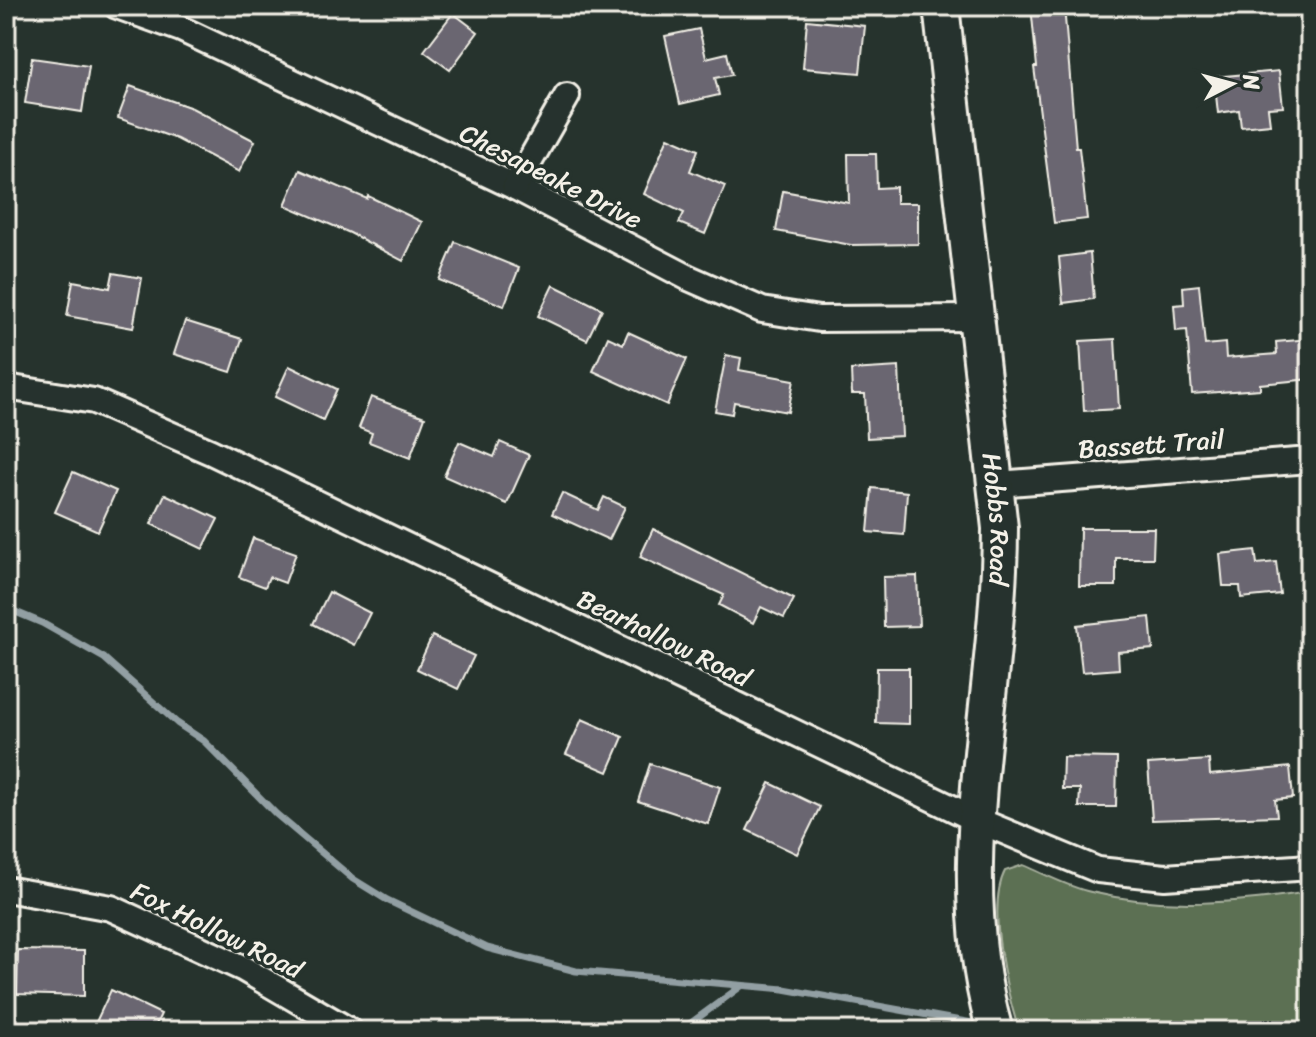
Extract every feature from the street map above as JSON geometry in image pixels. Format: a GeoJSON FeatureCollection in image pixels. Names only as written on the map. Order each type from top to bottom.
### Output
{"type":"FeatureCollection","features":[{"type":"Feature","properties":{"kind":"street","name":"Chesapeake Drive"},"geometry":{"type":"LineString","coordinates":[[117,6],[181,29],[515,187],[689,278],[762,310],[819,319],[976,318]]}},
{"type":"Feature","properties":{"kind":"street","name":"Hobbs Road"},"geometry":{"type":"LineString","coordinates":[[941,6],[997,484],[999,606],[977,820],[975,923],[995,1031]]}},
{"type":"Feature","properties":{"kind":"street"},"geometry":{"type":"LineString","coordinates":[[515,187],[567,96]]}},
{"type":"Feature","properties":{"kind":"street","name":"Bearhollow Road"},"geometry":{"type":"LineString","coordinates":[[6,387],[94,401],[211,452],[977,820],[1098,870],[1165,877],[1310,867]]}},
{"type":"Feature","properties":{"kind":"street","name":"Bassett Trail"},"geometry":{"type":"LineString","coordinates":[[997,484],[1310,460]]}},
{"type":"Feature","properties":{"kind":"street","name":"Fox Hollow Road"},"geometry":{"type":"LineString","coordinates":[[6,889],[111,908],[242,968],[350,1031]]}},
{"type":"Feature","properties":{"kind":"green space"},"geometry":{"type":"Polygon","coordinates":[[[1023,865],[1082,890],[1146,901],[1228,902],[1310,892],[1310,1031],[1019,1031],[1004,973],[997,906],[1005,871],[1023,865]]]}},
{"type":"Feature","properties":{"kind":"building"},"geometry":{"type":"Polygon","coordinates":[[[1031,6],[1064,6],[1076,148],[1079,148],[1087,219],[1054,223],[1034,67],[1037,67],[1031,6]]]}},
{"type":"Feature","properties":{"kind":"building"},"geometry":{"type":"Polygon","coordinates":[[[453,13],[478,32],[450,70],[424,51],[453,13]]]}},
{"type":"Feature","properties":{"kind":"building"},"geometry":{"type":"Polygon","coordinates":[[[807,20],[865,26],[860,73],[803,68],[807,20]]]}},
{"type":"Feature","properties":{"kind":"building"},"geometry":{"type":"Polygon","coordinates":[[[699,29],[706,58],[727,53],[732,75],[715,78],[719,95],[680,104],[665,36],[699,29]]]}},
{"type":"Feature","properties":{"kind":"building"},"geometry":{"type":"Polygon","coordinates":[[[32,58],[89,66],[82,112],[25,103],[32,58]]]}},
{"type":"Feature","properties":{"kind":"building"},"geometry":{"type":"Polygon","coordinates":[[[1279,71],[1283,107],[1268,108],[1270,124],[1241,127],[1239,110],[1218,113],[1214,77],[1279,71]]]}},
{"type":"Feature","properties":{"kind":"building"},"geometry":{"type":"Polygon","coordinates":[[[130,86],[192,108],[255,141],[239,172],[177,139],[118,118],[130,86]]]}},
{"type":"Feature","properties":{"kind":"building"},"geometry":{"type":"Polygon","coordinates":[[[668,137],[698,150],[690,171],[725,186],[705,234],[679,223],[684,213],[644,194],[668,137]]]}},
{"type":"Feature","properties":{"kind":"building"},"geometry":{"type":"Polygon","coordinates":[[[848,154],[876,154],[877,188],[896,187],[896,203],[918,203],[918,244],[851,245],[776,231],[783,191],[849,203],[848,154]]]}},
{"type":"Feature","properties":{"kind":"building"},"geometry":{"type":"Polygon","coordinates":[[[300,170],[367,199],[368,196],[422,222],[403,261],[350,233],[285,205],[300,170]]]}},
{"type":"Feature","properties":{"kind":"building"},"geometry":{"type":"Polygon","coordinates":[[[455,242],[519,268],[504,306],[439,280],[455,242]]]}},
{"type":"Feature","properties":{"kind":"building"},"geometry":{"type":"Polygon","coordinates":[[[1090,253],[1094,299],[1063,303],[1059,257],[1090,253]]]}},
{"type":"Feature","properties":{"kind":"building"},"geometry":{"type":"Polygon","coordinates":[[[113,273],[142,278],[133,328],[67,316],[73,281],[110,288],[113,273]]]}},
{"type":"Feature","properties":{"kind":"building"},"geometry":{"type":"Polygon","coordinates":[[[553,285],[602,309],[587,340],[538,316],[553,285]]]}},
{"type":"Feature","properties":{"kind":"building"},"geometry":{"type":"Polygon","coordinates":[[[1199,285],[1205,345],[1225,343],[1226,358],[1277,354],[1276,342],[1310,339],[1310,379],[1260,384],[1260,389],[1192,394],[1187,330],[1176,331],[1174,305],[1184,304],[1183,287],[1199,285]]]}},
{"type":"Feature","properties":{"kind":"building"},"geometry":{"type":"Polygon","coordinates":[[[185,321],[242,339],[231,372],[174,354],[185,321]]]}},
{"type":"Feature","properties":{"kind":"building"},"geometry":{"type":"Polygon","coordinates":[[[628,332],[687,359],[667,405],[593,371],[608,337],[623,344],[628,332]]]}},
{"type":"Feature","properties":{"kind":"building"},"geometry":{"type":"Polygon","coordinates":[[[1115,339],[1119,409],[1084,411],[1080,341],[1115,339]]]}},
{"type":"Feature","properties":{"kind":"building"},"geometry":{"type":"Polygon","coordinates":[[[726,355],[741,358],[739,370],[794,380],[788,412],[734,402],[732,414],[715,411],[726,355]]]}},
{"type":"Feature","properties":{"kind":"building"},"geometry":{"type":"Polygon","coordinates":[[[289,366],[337,389],[323,420],[275,397],[289,366]]]}},
{"type":"Feature","properties":{"kind":"building"},"geometry":{"type":"Polygon","coordinates":[[[899,367],[902,436],[867,438],[865,394],[852,394],[851,370],[899,367]]]}},
{"type":"Feature","properties":{"kind":"building"},"geometry":{"type":"Polygon","coordinates":[[[371,397],[425,417],[410,458],[369,442],[372,433],[359,428],[371,397]]]}},
{"type":"Feature","properties":{"kind":"building"},"geometry":{"type":"Polygon","coordinates":[[[459,442],[494,457],[500,442],[529,455],[507,504],[444,476],[459,442]]]}},
{"type":"Feature","properties":{"kind":"building"},"geometry":{"type":"Polygon","coordinates":[[[73,472],[116,491],[98,531],[55,512],[73,472]]]}},
{"type":"Feature","properties":{"kind":"building"},"geometry":{"type":"Polygon","coordinates":[[[872,488],[907,492],[904,535],[868,532],[872,488]]]}},
{"type":"Feature","properties":{"kind":"building"},"geometry":{"type":"Polygon","coordinates":[[[562,493],[598,510],[604,497],[625,507],[609,540],[552,514],[562,493]]]}},
{"type":"Feature","properties":{"kind":"building"},"geometry":{"type":"Polygon","coordinates":[[[165,494],[218,519],[203,549],[151,524],[165,494]]]}},
{"type":"Feature","properties":{"kind":"building"},"geometry":{"type":"Polygon","coordinates":[[[1080,528],[1154,528],[1153,558],[1116,558],[1116,586],[1079,586],[1080,528]]]}},
{"type":"Feature","properties":{"kind":"building"},"geometry":{"type":"Polygon","coordinates":[[[653,529],[794,599],[784,618],[761,607],[753,623],[719,605],[724,595],[640,557],[653,529]]]}},
{"type":"Feature","properties":{"kind":"building"},"geometry":{"type":"Polygon","coordinates":[[[253,538],[296,553],[285,583],[269,577],[265,587],[239,577],[253,538]]]}},
{"type":"Feature","properties":{"kind":"building"},"geometry":{"type":"Polygon","coordinates":[[[1255,550],[1257,564],[1276,562],[1280,594],[1241,598],[1240,586],[1223,586],[1220,554],[1255,550]]]}},
{"type":"Feature","properties":{"kind":"building"},"geometry":{"type":"Polygon","coordinates":[[[917,576],[919,626],[884,627],[883,577],[917,576]]]}},
{"type":"Feature","properties":{"kind":"building"},"geometry":{"type":"Polygon","coordinates":[[[329,592],[370,613],[354,645],[313,624],[329,592]]]}},
{"type":"Feature","properties":{"kind":"building"},"geometry":{"type":"Polygon","coordinates":[[[1150,617],[1153,649],[1118,652],[1119,669],[1082,672],[1077,625],[1150,617]]]}},
{"type":"Feature","properties":{"kind":"building"},"geometry":{"type":"Polygon","coordinates":[[[432,636],[474,656],[458,689],[417,669],[432,636]]]}},
{"type":"Feature","properties":{"kind":"building"},"geometry":{"type":"Polygon","coordinates":[[[877,668],[909,668],[909,724],[876,723],[877,668]]]}},
{"type":"Feature","properties":{"kind":"building"},"geometry":{"type":"Polygon","coordinates":[[[582,719],[623,737],[608,772],[566,754],[582,719]]]}},
{"type":"Feature","properties":{"kind":"building"},"geometry":{"type":"Polygon","coordinates":[[[1063,757],[1117,758],[1116,807],[1079,807],[1080,789],[1062,789],[1063,757]]]}},
{"type":"Feature","properties":{"kind":"building"},"geometry":{"type":"Polygon","coordinates":[[[1209,760],[1210,775],[1290,767],[1293,798],[1275,800],[1277,816],[1152,820],[1148,764],[1209,760]]]}},
{"type":"Feature","properties":{"kind":"building"},"geometry":{"type":"Polygon","coordinates":[[[650,764],[720,787],[708,824],[638,801],[650,764]]]}},
{"type":"Feature","properties":{"kind":"building"},"geometry":{"type":"Polygon","coordinates":[[[770,783],[820,807],[797,854],[747,830],[770,783]]]}},
{"type":"Feature","properties":{"kind":"building"},"geometry":{"type":"Polygon","coordinates":[[[18,950],[84,951],[84,996],[17,994],[18,950]]]}},
{"type":"Feature","properties":{"kind":"building"},"geometry":{"type":"Polygon","coordinates":[[[111,990],[161,1014],[153,1031],[115,1031],[96,1022],[111,990]]]}},
{"type":"Feature","properties":{"kind":"waterway"},"geometry":{"type":"LineString","coordinates":[[6,608],[42,623],[104,658],[177,723],[204,741],[276,814],[353,879],[387,900],[487,948],[576,971],[784,989],[972,1023]]}},
{"type":"Feature","properties":{"kind":"waterway"},"geometry":{"type":"LineString","coordinates":[[680,1031],[740,987]]}}]}
